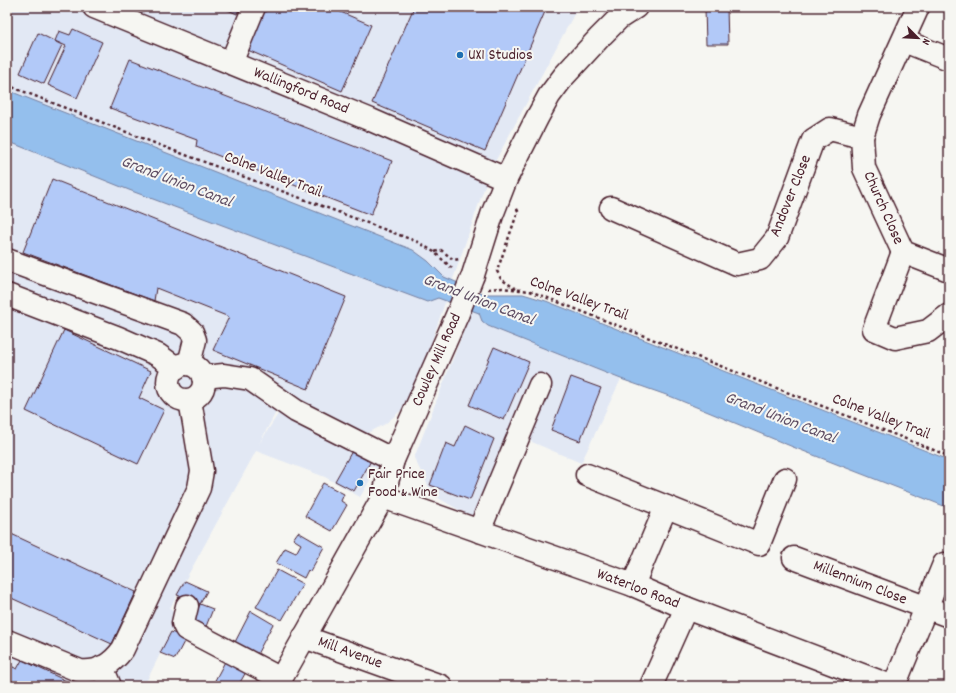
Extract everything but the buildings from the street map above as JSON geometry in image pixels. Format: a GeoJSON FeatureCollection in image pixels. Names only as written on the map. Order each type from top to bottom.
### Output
{"type":"FeatureCollection","features":[{"type":"Feature","properties":{"kind":"street","name":"Wallingford Road"},"geometry":{"type":"LineString","coordinates":[[94,7],[371,120],[506,179]]}},
{"type":"Feature","properties":{"kind":"street"},"geometry":{"type":"LineString","coordinates":[[231,63],[254,7]]}},
{"type":"Feature","properties":{"kind":"street","name":"Cowley Mill Road"},"geometry":{"type":"LineString","coordinates":[[279,682],[383,496],[393,460],[458,313],[506,179],[536,118],[549,96],[564,76],[619,18],[636,7]]}},
{"type":"Feature","properties":{"kind":"street","name":"Church Close"},"geometry":{"type":"LineString","coordinates":[[918,7],[904,41],[869,115],[862,137],[864,168],[903,252],[949,270]]}},
{"type":"Feature","properties":{"kind":"street"},"geometry":{"type":"LineString","coordinates":[[904,41],[949,59]]}},
{"type":"Feature","properties":{"kind":"street","name":"Andover Close"},"geometry":{"type":"LineString","coordinates":[[611,208],[736,264],[760,259],[777,238],[813,140],[830,129],[862,137]]}},
{"type":"Feature","properties":{"kind":"street","name":"Church Close"},"geometry":{"type":"LineString","coordinates":[[903,252],[874,329],[895,338],[928,331],[949,315]]}},
{"type":"Feature","properties":{"kind":"street"},"geometry":{"type":"LineString","coordinates":[[7,260],[183,324],[192,332],[195,340],[189,370]]}},
{"type":"Feature","properties":{"kind":"street"},"geometry":{"type":"LineString","coordinates":[[7,295],[119,338],[189,370],[204,382],[202,390],[199,395],[190,400],[180,399],[170,390],[169,378],[171,372],[189,370],[250,379],[296,411],[393,460]]}},
{"type":"Feature","properties":{"kind":"street"},"geometry":{"type":"LineString","coordinates":[[479,531],[540,385]]}},
{"type":"Feature","properties":{"kind":"street"},"geometry":{"type":"LineString","coordinates":[[7,641],[80,671],[106,677],[115,659],[123,649],[199,488],[202,472],[190,400]]}},
{"type":"Feature","properties":{"kind":"street"},"geometry":{"type":"LineString","coordinates":[[587,475],[759,544],[785,479]]}},
{"type":"Feature","properties":{"kind":"street","name":"Waterloo Road"},"geometry":{"type":"LineString","coordinates":[[383,496],[633,585],[686,608],[891,686]]}},
{"type":"Feature","properties":{"kind":"street"},"geometry":{"type":"LineString","coordinates":[[633,585],[666,506]]}},
{"type":"Feature","properties":{"kind":"street","name":"Millennium Close"},"geometry":{"type":"LineString","coordinates":[[794,558],[949,616]]}},
{"type":"Feature","properties":{"kind":"street","name":"Millennium Close"},"geometry":{"type":"LineString","coordinates":[[894,686],[944,564]]}},
{"type":"Feature","properties":{"kind":"street"},"geometry":{"type":"LineString","coordinates":[[187,606],[183,623],[186,629],[279,682]]}},
{"type":"Feature","properties":{"kind":"street"},"geometry":{"type":"LineString","coordinates":[[651,686],[686,608]]}},
{"type":"Feature","properties":{"kind":"street","name":"Mill Avenue"},"geometry":{"type":"LineString","coordinates":[[304,637],[440,686]]}},
{"type":"Feature","properties":{"kind":"path","name":"Colne Valley Trail"},"geometry":{"type":"LineString","coordinates":[[7,84],[167,148],[418,242],[471,279],[502,288],[530,291],[949,456]]}},
{"type":"Feature","properties":{"kind":"path"},"geometry":{"type":"LineString","coordinates":[[513,201],[518,211],[497,271],[501,279],[516,290]]}},
{"type":"Feature","properties":{"kind":"path"},"geometry":{"type":"LineString","coordinates":[[434,252],[441,250]]}},
{"type":"Feature","properties":{"kind":"shaded area"},"geometry":{"type":"Polygon","coordinates":[[[7,7],[578,7],[490,171],[411,402],[385,424],[364,435],[285,395],[259,444],[280,411],[381,461],[360,497],[325,477],[256,451],[170,608],[178,618],[144,686],[7,686],[7,7]]]}},
{"type":"Feature","properties":{"kind":"shaded area"},"geometry":{"type":"Polygon","coordinates":[[[472,310],[479,313],[482,321],[488,326],[621,379],[581,463],[525,439],[489,523],[468,515],[433,495],[414,458],[472,310]]]}},
{"type":"Feature","properties":{"kind":"water","name":"Grand Union Canal"},"geometry":{"type":"Polygon","coordinates":[[[7,90],[413,250],[428,261],[444,277],[485,294],[523,294],[546,301],[949,460],[949,508],[793,447],[672,397],[621,379],[488,326],[482,321],[479,313],[438,298],[427,302],[129,190],[7,141],[7,90]]]}},
{"type":"Feature","properties":{"kind":"place","name":"UX1 Studios"},"geometry":{"type":"Point","coordinates":[460,55]}},
{"type":"Feature","properties":{"kind":"place","name":"Fair Price Food & Wine"},"geometry":{"type":"Point","coordinates":[360,483]}}]}
